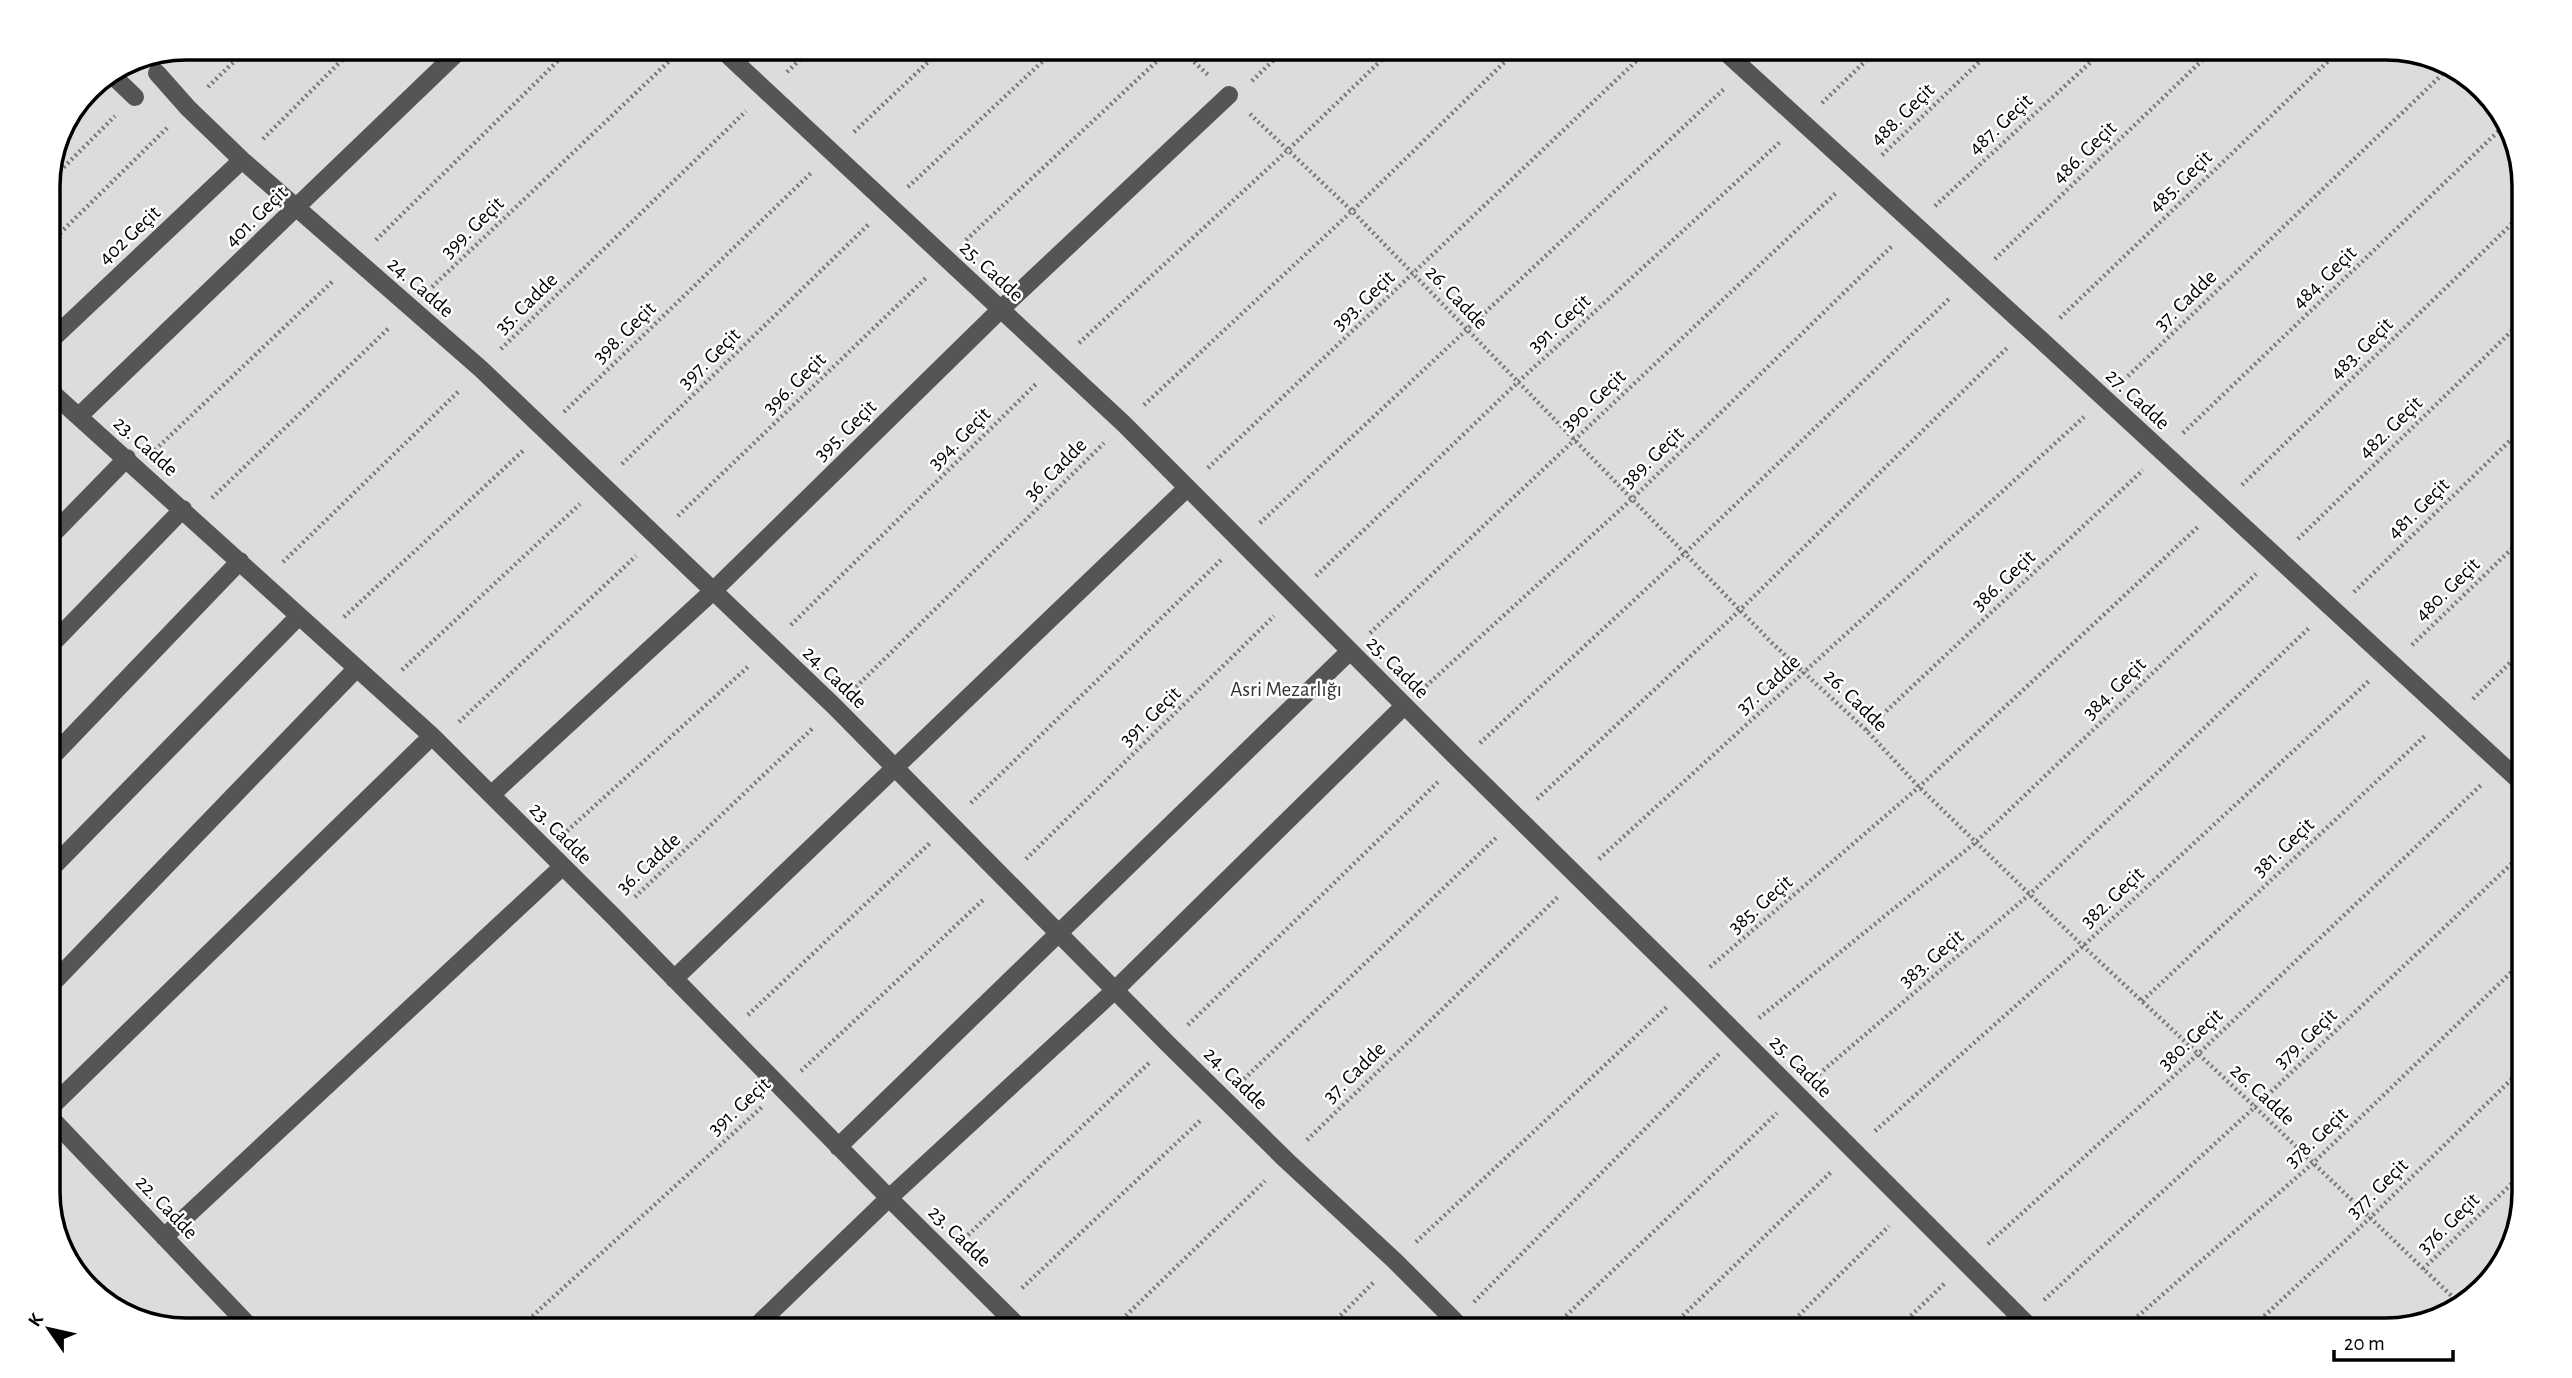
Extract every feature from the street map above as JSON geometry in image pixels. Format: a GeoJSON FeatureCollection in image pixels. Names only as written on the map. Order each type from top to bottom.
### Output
{"type":"FeatureCollection","features":[{"type":"Feature","properties":{"kind":"lane","name":"401. Geçit"},"geometry":{"type":"LineString","coordinates":[[79,416],[450,60]]}},
{"type":"Feature","properties":{"kind":"lane","name":"25. Cadde"},"geometry":{"type":"LineString","coordinates":[[733,60],[1124,424],[1404,706],[2022,1318]]}},
{"type":"Feature","properties":{"kind":"lane","name":"27. Cadde"},"geometry":{"type":"LineString","coordinates":[[1734,60],[2512,774]]}},
{"type":"Feature","properties":{"kind":"lane","name":"24. Cadde"},"geometry":{"type":"LineString","coordinates":[[157,73],[188,108],[242,160],[481,369],[835,707],[1058,935],[1286,1160],[1452,1318]]}},
{"type":"Feature","properties":{"kind":"lane"},"geometry":{"type":"LineString","coordinates":[[117,80],[135,97]]}},
{"type":"Feature","properties":{"kind":"lane","name":"395. Geçit"},"geometry":{"type":"LineString","coordinates":[[491,795],[713,591],[1000,310],[1231,97]]}},
{"type":"Feature","properties":{"kind":"lane","name":"402 Geçit"},"geometry":{"type":"LineString","coordinates":[[60,332],[242,160]]}},
{"type":"Feature","properties":{"kind":"lane","name":"23. Cadde"},"geometry":{"type":"LineString","coordinates":[[60,400],[435,739],[1010,1318]]}},
{"type":"Feature","properties":{"kind":"lane"},"geometry":{"type":"LineString","coordinates":[[60,527],[127,458]]}},
{"type":"Feature","properties":{"kind":"lane"},"geometry":{"type":"LineString","coordinates":[[674,979],[1187,488]]}},
{"type":"Feature","properties":{"kind":"lane"},"geometry":{"type":"LineString","coordinates":[[60,636],[187,514]]}},
{"type":"Feature","properties":{"kind":"lane"},"geometry":{"type":"LineString","coordinates":[[60,748],[240,561]]}},
{"type":"Feature","properties":{"kind":"lane"},"geometry":{"type":"LineString","coordinates":[[60,860],[299,616]]}},
{"type":"Feature","properties":{"kind":"lane"},"geometry":{"type":"LineString","coordinates":[[838,1147],[1350,651]]}},
{"type":"Feature","properties":{"kind":"lane"},"geometry":{"type":"LineString","coordinates":[[60,976],[357,667]]}},
{"type":"Feature","properties":{"kind":"lane"},"geometry":{"type":"LineString","coordinates":[[764,1318],[889,1198],[1115,990],[1404,706]]}},
{"type":"Feature","properties":{"kind":"lane"},"geometry":{"type":"LineString","coordinates":[[60,1098],[435,739]]}},
{"type":"Feature","properties":{"kind":"lane"},"geometry":{"type":"LineString","coordinates":[[164,1237],[562,867]]}},
{"type":"Feature","properties":{"kind":"lane","name":"22. Cadde"},"geometry":{"type":"LineString","coordinates":[[60,1128],[242,1318]]}},
{"type":"Feature","properties":{"kind":"path"},"geometry":{"type":"LineString","coordinates":[[60,233],[236,60]]}},
{"type":"Feature","properties":{"kind":"path"},"geometry":{"type":"LineString","coordinates":[[242,160],[342,60]]}},
{"type":"Feature","properties":{"kind":"path","name":"399. Geçit"},"geometry":{"type":"LineString","coordinates":[[187,514],[410,308],[670,60]]}},
{"type":"Feature","properties":{"kind":"path","name":"35. Cadde"},"geometry":{"type":"LineString","coordinates":[[262,582],[799,60]]}},
{"type":"Feature","properties":{"kind":"path","name":"398. Geçit"},"geometry":{"type":"LineString","coordinates":[[323,636],[545,430],[930,60]]}},
{"type":"Feature","properties":{"kind":"path","name":"397. Geçit"},"geometry":{"type":"LineString","coordinates":[[380,689],[602,484],[888,205],[1044,60]]}},
{"type":"Feature","properties":{"kind":"path","name":"396. Geçit"},"geometry":{"type":"LineString","coordinates":[[435,739],[656,537],[1158,60]]}},
{"type":"Feature","properties":{"kind":"path","name":"26. Cadde"},"geometry":{"type":"LineString","coordinates":[[1192,60],[1352,211],[1632,499],[1804,673],[1866,730],[1919,787],[2454,1299]]}},
{"type":"Feature","properties":{"kind":"path"},"geometry":{"type":"LineString","coordinates":[[1231,97],[1272,60]]}},
{"type":"Feature","properties":{"kind":"path","name":"394. Geçit"},"geometry":{"type":"LineString","coordinates":[[546,850],[771,646],[1057,363],[1381,60]]}},
{"type":"Feature","properties":{"kind":"path","name":"36. Cadde"},"geometry":{"type":"LineString","coordinates":[[614,917],[835,707],[1124,424],[1352,211],[1507,60]]}},
{"type":"Feature","properties":{"kind":"path","name":"393. Geçit"},"geometry":{"type":"LineString","coordinates":[[1187,488],[1637,60]]}},
{"type":"Feature","properties":{"kind":"path","name":"391. Geçit"},"geometry":{"type":"LineString","coordinates":[[530,1318],[782,1089],[1004,880],[1294,596],[1518,382],[1803,122],[1867,60]]}},
{"type":"Feature","properties":{"kind":"path","name":"488. Geçit"},"geometry":{"type":"LineString","coordinates":[[1860,174],[1981,60]]}},
{"type":"Feature","properties":{"kind":"path","name":"487. Geçit"},"geometry":{"type":"LineString","coordinates":[[1915,224],[2093,60]]}},
{"type":"Feature","properties":{"kind":"path","name":"486. Geçit"},"geometry":{"type":"LineString","coordinates":[[1975,279],[2202,60]]}},
{"type":"Feature","properties":{"kind":"path","name":"485. Geçit"},"geometry":{"type":"LineString","coordinates":[[2039,338],[2329,60]]}},
{"type":"Feature","properties":{"kind":"path","name":"37. Cadde"},"geometry":{"type":"LineString","coordinates":[[1123,1318],[1578,878],[2105,399],[2444,73]]}},
{"type":"Feature","properties":{"kind":"path","name":"484. Geçit"},"geometry":{"type":"LineString","coordinates":[[2162,452],[2500,130]]}},
{"type":"Feature","properties":{"kind":"path","name":"390. Geçit"},"geometry":{"type":"LineString","coordinates":[[1350,651],[1860,174]]}},
{"type":"Feature","properties":{"kind":"path","name":"389. Geçit"},"geometry":{"type":"LineString","coordinates":[[1404,706],[1632,499],[1915,224]]}},
{"type":"Feature","properties":{"kind":"path","name":"483. Geçit"},"geometry":{"type":"LineString","coordinates":[[2220,506],[2512,225]]}},
{"type":"Feature","properties":{"kind":"path","name":"482. Geçit"},"geometry":{"type":"LineString","coordinates":[[2276,558],[2512,331]]}},
{"type":"Feature","properties":{"kind":"path","name":"481. Geçit"},"geometry":{"type":"LineString","coordinates":[[2332,610],[2512,438]]}},
{"type":"Feature","properties":{"kind":"path","name":"386. Geçit"},"geometry":{"type":"LineString","coordinates":[[1866,730],[2162,452]]}},
{"type":"Feature","properties":{"kind":"path","name":"385. Geçit"},"geometry":{"type":"LineString","coordinates":[[1338,1318],[1395,1261],[1689,986],[1919,787],[2220,506]]}},
{"type":"Feature","properties":{"kind":"path","name":"480. Geçit"},"geometry":{"type":"LineString","coordinates":[[2390,664],[2512,548]]}},
{"type":"Feature","properties":{"kind":"path","name":"384. Geçit"},"geometry":{"type":"LineString","coordinates":[[1468,1318],[1738,1035],[1976,842],[2276,558]]}},
{"type":"Feature","properties":{"kind":"path","name":"383. Geçit"},"geometry":{"type":"LineString","coordinates":[[1563,1318],[1797,1093],[2030,894],[2332,610]]}},
{"type":"Feature","properties":{"kind":"path","name":"381. Geçit"},"geometry":{"type":"LineString","coordinates":[[2142,1001],[2512,660]]}},
{"type":"Feature","properties":{"kind":"path","name":"382. Geçit"},"geometry":{"type":"LineString","coordinates":[[1680,1318],[1853,1150],[2083,946],[2390,664]]}},
{"type":"Feature","properties":{"kind":"path","name":"380. Geçit"},"geometry":{"type":"LineString","coordinates":[[1909,1318],[2197,1055],[2502,765]]}},
{"type":"Feature","properties":{"kind":"path","name":"379. Geçit"},"geometry":{"type":"LineString","coordinates":[[2036,1318],[2512,863]]}},
{"type":"Feature","properties":{"kind":"path","name":"378. Geçit"},"geometry":{"type":"LineString","coordinates":[[2136,1318],[2313,1163],[2512,972]]}},
{"type":"Feature","properties":{"kind":"path","name":"377. Geçit"},"geometry":{"type":"LineString","coordinates":[[2262,1318],[2370,1218],[2512,1079]]}},
{"type":"Feature","properties":{"kind":"path","name":"376. Geçit"},"geometry":{"type":"LineString","coordinates":[[2423,1269],[2512,1183]]}},
{"type":"Feature","properties":{"kind":"path"},"geometry":{"type":"LineString","coordinates":[[1796,1318],[1909,1206]]}},
{"type":"Feature","properties":{"kind":"green space","name":"Asri Mezarlığı"},"geometry":{"type":"Polygon","coordinates":[[[2395,60],[2427,66],[2442,72],[2470,91],[2491,115],[2506,145],[2512,177],[2512,1201],[2506,1233],[2500,1248],[2476,1282],[2450,1302],[2419,1314],[2387,1318],[185,1318],[153,1314],[130,1306],[102,1287],[81,1263],[66,1233],[60,1201],[60,177],[69,137],[91,102],[122,76],[145,66],[169,61],[2395,60]]]}}]}
